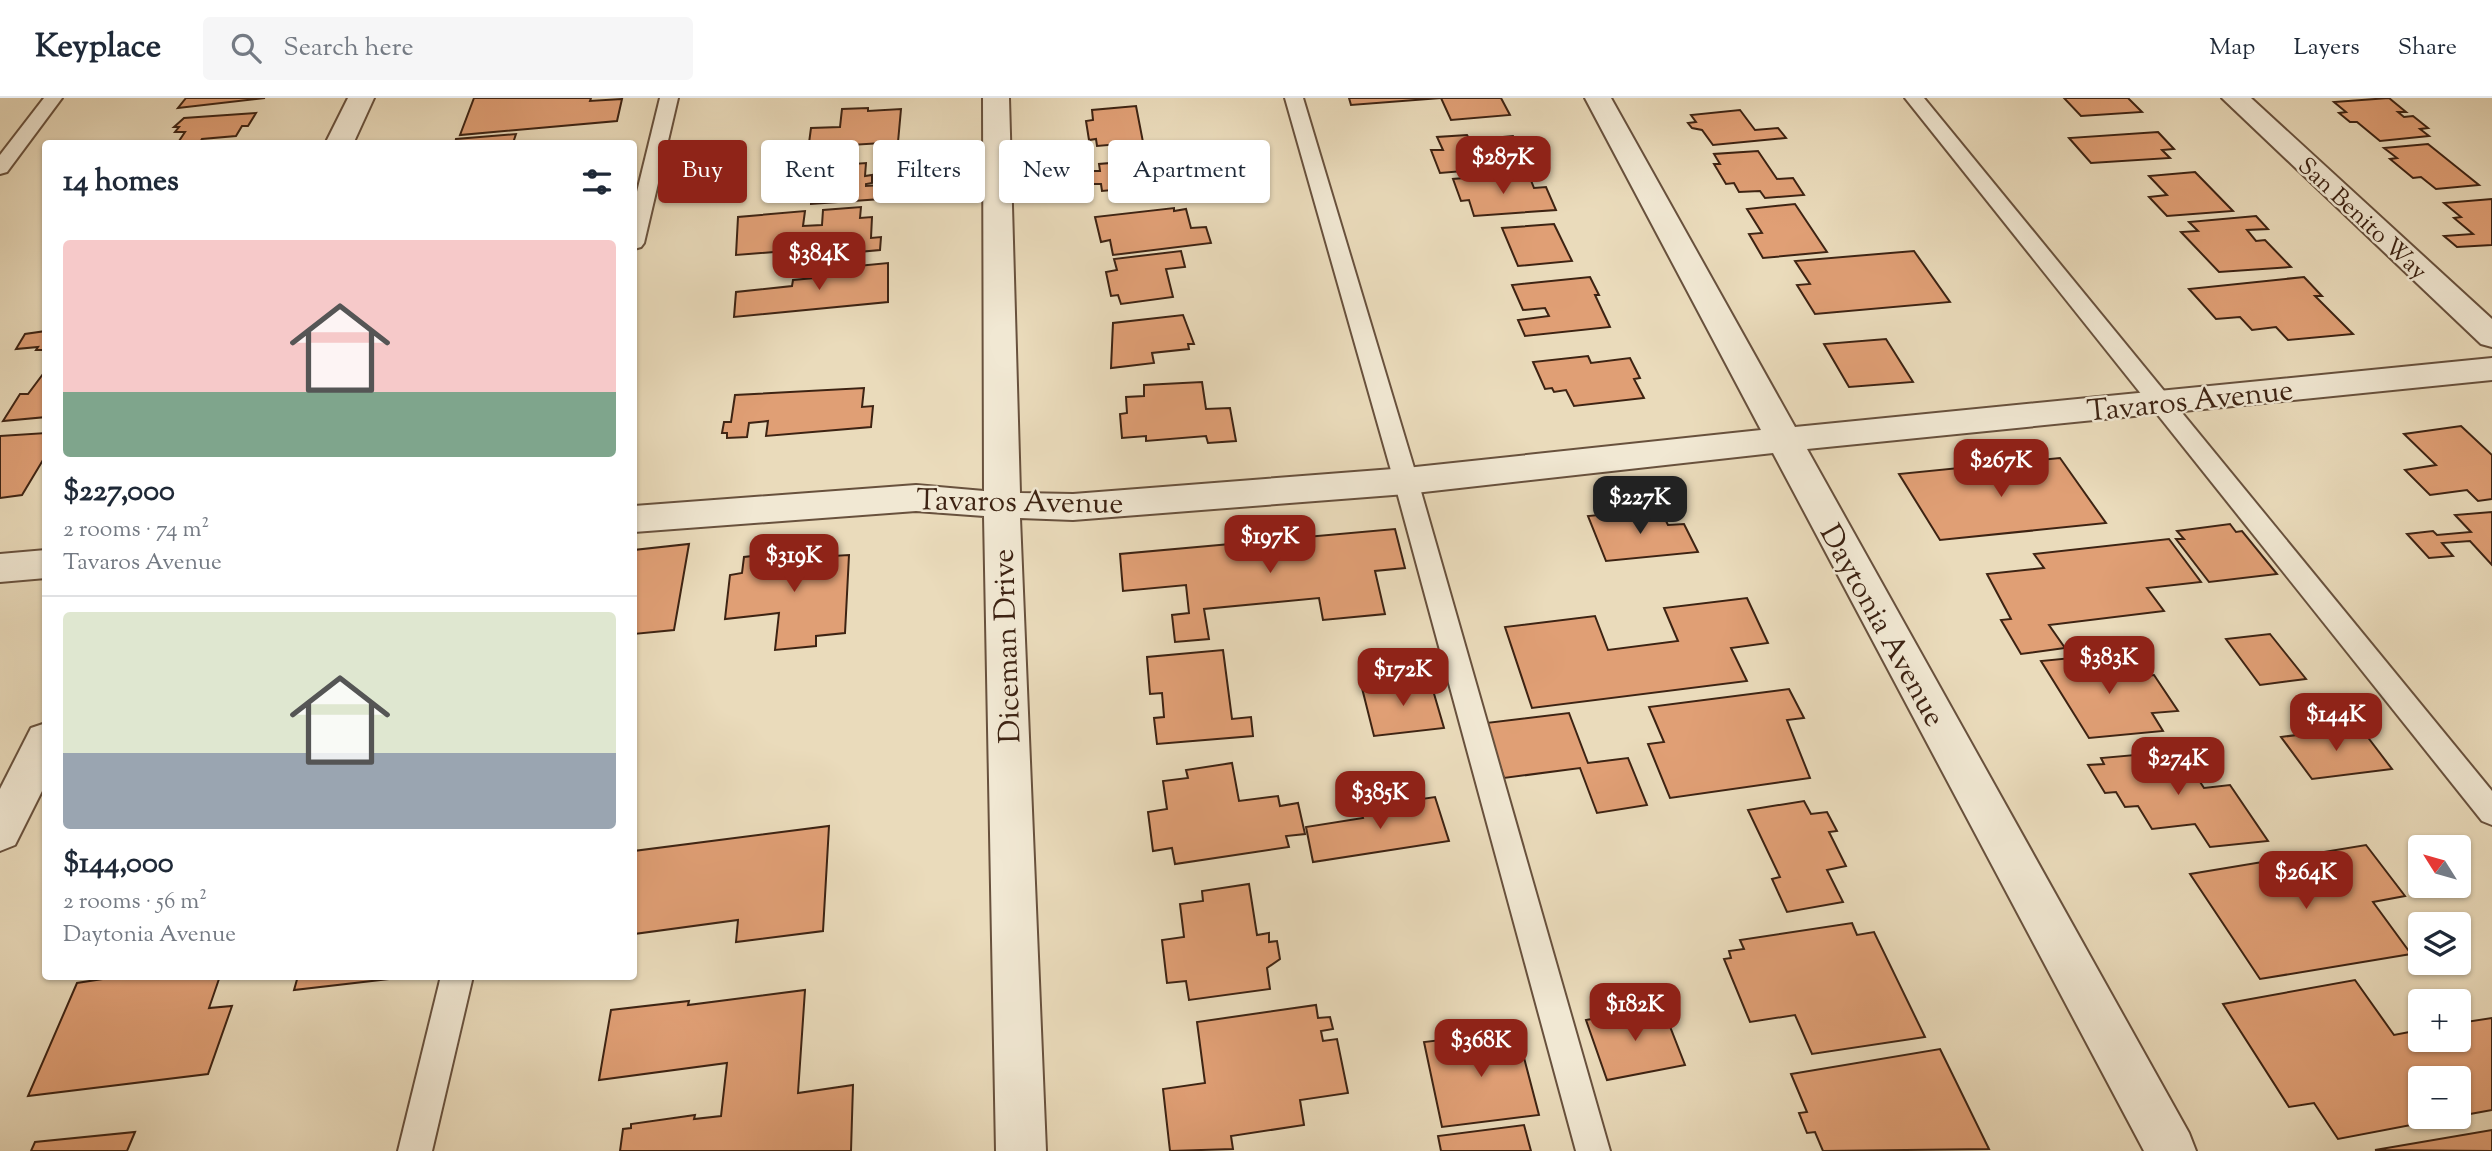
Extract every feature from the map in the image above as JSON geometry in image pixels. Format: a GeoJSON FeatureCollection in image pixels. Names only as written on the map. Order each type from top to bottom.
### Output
{"type":"FeatureCollection","features":[{"type":"Feature","properties":{"kind":"street"},"geometry":{"type":"LineString","coordinates":[[341,140],[361,98]]}},
{"type":"Feature","properties":{"kind":"street","name":"Diceman Drive"},"geometry":{"type":"LineString","coordinates":[[996,98],[1002,505],[1021,1151]]}},
{"type":"Feature","properties":{"kind":"street","name":"Daytonia Avenue"},"geometry":{"type":"LineString","coordinates":[[1598,98],[2171,1151]]}},
{"type":"Feature","properties":{"kind":"street","name":"San Benito Way"},"geometry":{"type":"LineString","coordinates":[[2235,98],[2492,337]]}},
{"type":"Feature","properties":{"kind":"street","name":"Tavaros Avenue"},"geometry":{"type":"LineString","coordinates":[[637,519],[916,498],[1073,507],[1406,481],[1782,440],[2492,369]]}},
{"type":"Feature","properties":{"kind":"street"},"geometry":{"type":"LineString","coordinates":[[0,568],[42,564]]}},
{"type":"Feature","properties":{"kind":"street"},"geometry":{"type":"LineString","coordinates":[[0,832],[42,748]]}},
{"type":"Feature","properties":{"kind":"lane"},"geometry":{"type":"LineString","coordinates":[[0,168],[53,98]]}},
{"type":"Feature","properties":{"kind":"lane"},"geometry":{"type":"LineString","coordinates":[[637,231],[669,98]]}},
{"type":"Feature","properties":{"kind":"lane"},"geometry":{"type":"LineString","coordinates":[[1294,98],[1406,481],[1593,1151]]}},
{"type":"Feature","properties":{"kind":"lane"},"geometry":{"type":"LineString","coordinates":[[1914,98],[2492,812]]}},
{"type":"Feature","properties":{"kind":"lane"},"geometry":{"type":"LineString","coordinates":[[415,1151],[456,980]]}},
{"type":"Feature","properties":{"kind":"building"},"geometry":{"type":"Polygon","coordinates":[[[186,98],[265,98],[178,108],[186,98]]]}},
{"type":"Feature","properties":{"kind":"building"},"geometry":{"type":"Polygon","coordinates":[[[474,98],[591,98],[590,101],[622,99],[617,121],[460,135],[474,98]]]}},
{"type":"Feature","properties":{"kind":"building"},"geometry":{"type":"Polygon","coordinates":[[[1349,98],[1441,98],[1351,105],[1349,98]]]}},
{"type":"Feature","properties":{"kind":"building"},"geometry":{"type":"Polygon","coordinates":[[[1441,98],[1501,98],[1510,115],[1451,120],[1441,98]]]}},
{"type":"Feature","properties":{"kind":"building"},"geometry":{"type":"Polygon","coordinates":[[[2064,98],[2128,98],[2142,112],[2081,116],[2064,98]]]}},
{"type":"Feature","properties":{"kind":"building"},"geometry":{"type":"Polygon","coordinates":[[[2389,98],[2406,112],[2398,112],[2404,117],[2413,116],[2428,128],[2420,129],[2429,136],[2380,141],[2357,122],[2350,122],[2339,113],[2346,112],[2334,102],[2389,98]]]}},
{"type":"Feature","properties":{"kind":"building"},"geometry":{"type":"Polygon","coordinates":[[[1136,106],[1143,140],[1108,140],[1108,145],[1097,146],[1096,139],[1089,140],[1086,121],[1093,120],[1092,110],[1136,106]]]}},
{"type":"Feature","properties":{"kind":"building"},"geometry":{"type":"Polygon","coordinates":[[[842,109],[901,109],[898,140],[873,140],[873,144],[859,144],[859,140],[809,140],[811,128],[840,127],[842,109]]]}},
{"type":"Feature","properties":{"kind":"building"},"geometry":{"type":"Polygon","coordinates":[[[1740,110],[1755,130],[1778,128],[1786,138],[1713,145],[1702,130],[1692,128],[1688,123],[1696,122],[1691,115],[1740,110]]]}},
{"type":"Feature","properties":{"kind":"building"},"geometry":{"type":"Polygon","coordinates":[[[256,113],[248,126],[242,126],[236,136],[201,140],[180,140],[185,132],[175,132],[179,127],[174,127],[184,118],[256,113]]]}},
{"type":"Feature","properties":{"kind":"building"},"geometry":{"type":"Polygon","coordinates":[[[2158,132],[2174,149],[2162,150],[2170,158],[2091,163],[2069,138],[2158,132]]]}},
{"type":"Feature","properties":{"kind":"building"},"geometry":{"type":"Polygon","coordinates":[[[516,134],[514,140],[456,139],[516,134]]]}},
{"type":"Feature","properties":{"kind":"building"},"geometry":{"type":"Polygon","coordinates":[[[1467,135],[1470,140],[1513,136],[1519,148],[1526,147],[1535,165],[1440,173],[1431,150],[1443,150],[1437,137],[1467,135]]]}},
{"type":"Feature","properties":{"kind":"building"},"geometry":{"type":"Polygon","coordinates":[[[2428,144],[2479,185],[2436,189],[2421,177],[2413,178],[2390,159],[2397,158],[2384,148],[2428,144]]]}},
{"type":"Feature","properties":{"kind":"building"},"geometry":{"type":"Polygon","coordinates":[[[1758,151],[1777,179],[1793,178],[1804,195],[1765,198],[1760,191],[1739,192],[1734,183],[1726,184],[1714,164],[1720,164],[1714,154],[1758,151]]]}},
{"type":"Feature","properties":{"kind":"building"},"geometry":{"type":"Polygon","coordinates":[[[866,163],[865,176],[872,175],[872,183],[866,186],[873,186],[873,200],[859,201],[859,164],[866,163]]]}},
{"type":"Feature","properties":{"kind":"building"},"geometry":{"type":"Polygon","coordinates":[[[1108,163],[1108,190],[1102,191],[1101,184],[1094,184],[1094,171],[1100,171],[1099,164],[1108,163]]]}},
{"type":"Feature","properties":{"kind":"building"},"geometry":{"type":"Polygon","coordinates":[[[2195,172],[2233,211],[2167,216],[2149,197],[2167,195],[2149,176],[2195,172]]]}},
{"type":"Feature","properties":{"kind":"building"},"geometry":{"type":"Polygon","coordinates":[[[1488,176],[1489,180],[1530,178],[1534,188],[1546,187],[1556,210],[1474,216],[1469,200],[1461,201],[1453,179],[1488,176]]]}},
{"type":"Feature","properties":{"kind":"building"},"geometry":{"type":"Polygon","coordinates":[[[2492,199],[2492,245],[2457,247],[2444,236],[2473,234],[2454,218],[2461,217],[2444,203],[2492,199]]]}},
{"type":"Feature","properties":{"kind":"building"},"geometry":{"type":"Polygon","coordinates":[[[1795,204],[1827,252],[1763,258],[1749,234],[1762,233],[1747,209],[1795,204]]]}},
{"type":"Feature","properties":{"kind":"building"},"geometry":{"type":"Polygon","coordinates":[[[861,207],[860,218],[872,217],[871,238],[881,237],[880,250],[814,256],[820,234],[800,237],[799,250],[736,255],[738,217],[805,211],[803,226],[822,225],[823,210],[861,207]]]}},
{"type":"Feature","properties":{"kind":"building"},"geometry":{"type":"Polygon","coordinates":[[[1174,208],[1174,211],[1186,209],[1191,228],[1206,227],[1211,243],[1113,255],[1110,240],[1101,242],[1095,217],[1174,208]]]}},
{"type":"Feature","properties":{"kind":"building"},"geometry":{"type":"Polygon","coordinates":[[[2256,216],[2268,229],[2247,230],[2256,241],[2265,240],[2291,267],[2219,272],[2181,232],[2198,231],[2189,222],[2256,216]]]}},
{"type":"Feature","properties":{"kind":"building"},"geometry":{"type":"Polygon","coordinates":[[[1554,224],[1572,261],[1518,266],[1502,228],[1554,224]]]}},
{"type":"Feature","properties":{"kind":"building"},"geometry":{"type":"Polygon","coordinates":[[[1181,251],[1185,267],[1166,269],[1173,297],[1121,304],[1118,295],[1111,296],[1106,272],[1117,270],[1114,259],[1181,251]]]}},
{"type":"Feature","properties":{"kind":"building"},"geometry":{"type":"Polygon","coordinates":[[[1914,251],[1950,302],[1815,314],[1797,285],[1810,284],[1795,261],[1914,251]]]}},
{"type":"Feature","properties":{"kind":"building"},"geometry":{"type":"Polygon","coordinates":[[[888,263],[888,302],[734,317],[736,292],[792,286],[793,280],[836,276],[837,268],[888,263]]]}},
{"type":"Feature","properties":{"kind":"building"},"geometry":{"type":"Polygon","coordinates":[[[1590,277],[1610,327],[1525,336],[1518,320],[1549,316],[1545,308],[1523,310],[1512,285],[1590,277]]]}},
{"type":"Feature","properties":{"kind":"building"},"geometry":{"type":"Polygon","coordinates":[[[2304,277],[2322,296],[2315,296],[2353,334],[2288,340],[2276,327],[2252,330],[2240,317],[2216,319],[2189,289],[2304,277]]]}},
{"type":"Feature","properties":{"kind":"building"},"geometry":{"type":"Polygon","coordinates":[[[1183,315],[1194,344],[1188,344],[1189,349],[1152,353],[1154,363],[1111,368],[1113,323],[1183,315]]]}},
{"type":"Feature","properties":{"kind":"building"},"geometry":{"type":"Polygon","coordinates":[[[42,332],[42,350],[36,350],[38,347],[16,349],[25,334],[42,332]]]}},
{"type":"Feature","properties":{"kind":"building"},"geometry":{"type":"Polygon","coordinates":[[[1886,339],[1913,382],[1849,387],[1824,344],[1886,339]]]}},
{"type":"Feature","properties":{"kind":"building"},"geometry":{"type":"Polygon","coordinates":[[[1588,356],[1591,363],[1630,358],[1640,378],[1634,379],[1644,398],[1574,406],[1566,390],[1554,392],[1552,388],[1545,389],[1533,362],[1588,356]]]}},
{"type":"Feature","properties":{"kind":"building"},"geometry":{"type":"Polygon","coordinates":[[[42,375],[42,417],[3,421],[20,394],[28,394],[42,375]]]}},
{"type":"Feature","properties":{"kind":"building"},"geometry":{"type":"Polygon","coordinates":[[[1202,382],[1206,409],[1230,408],[1236,441],[1208,443],[1206,436],[1146,441],[1146,436],[1122,438],[1120,414],[1127,413],[1126,397],[1144,396],[1144,385],[1202,382]]]}},
{"type":"Feature","properties":{"kind":"building"},"geometry":{"type":"Polygon","coordinates":[[[864,388],[862,407],[873,406],[871,427],[766,436],[768,421],[749,423],[747,437],[727,438],[727,433],[722,433],[724,422],[731,422],[735,395],[864,388]]]}},
{"type":"Feature","properties":{"kind":"building"},"geometry":{"type":"Polygon","coordinates":[[[2461,426],[2492,455],[2492,499],[2478,501],[2467,490],[2430,495],[2405,470],[2436,465],[2404,434],[2461,426]]]}},
{"type":"Feature","properties":{"kind":"building"},"geometry":{"type":"Polygon","coordinates":[[[42,433],[42,462],[22,495],[0,498],[0,436],[42,433]]]}},
{"type":"Feature","properties":{"kind":"building"},"geometry":{"type":"Polygon","coordinates":[[[2060,458],[2106,523],[1940,540],[1899,474],[2060,458]]]}},
{"type":"Feature","properties":{"kind":"building"},"geometry":{"type":"Polygon","coordinates":[[[1660,509],[1668,525],[1684,524],[1698,552],[1606,561],[1588,516],[1660,509]]]}},
{"type":"Feature","properties":{"kind":"building"},"geometry":{"type":"Polygon","coordinates":[[[2492,512],[2492,565],[2470,541],[2442,543],[2453,556],[2429,558],[2407,534],[2433,531],[2437,535],[2471,532],[2455,515],[2492,512]]]}},
{"type":"Feature","properties":{"kind":"building"},"geometry":{"type":"Polygon","coordinates":[[[2230,524],[2236,532],[2242,531],[2277,574],[2209,582],[2176,539],[2184,539],[2177,531],[2230,524]]]}},
{"type":"Feature","properties":{"kind":"building"},"geometry":{"type":"Polygon","coordinates":[[[1395,529],[1405,568],[1375,571],[1385,614],[1323,620],[1319,598],[1204,609],[1209,639],[1175,642],[1172,615],[1189,613],[1186,585],[1123,591],[1120,554],[1395,529]]]}},
{"type":"Feature","properties":{"kind":"building"},"geometry":{"type":"Polygon","coordinates":[[[2169,539],[2201,582],[2147,588],[2164,611],[2049,625],[2065,648],[2021,654],[2001,620],[2011,619],[1987,574],[2044,568],[2034,554],[2169,539]]]}},
{"type":"Feature","properties":{"kind":"building"},"geometry":{"type":"Polygon","coordinates":[[[689,544],[674,630],[637,634],[637,550],[689,544]]]}},
{"type":"Feature","properties":{"kind":"building"},"geometry":{"type":"Polygon","coordinates":[[[834,547],[833,556],[849,555],[845,633],[816,636],[816,646],[775,650],[779,613],[725,619],[730,575],[742,573],[744,557],[834,547]]]}},
{"type":"Feature","properties":{"kind":"building"},"geometry":{"type":"Polygon","coordinates":[[[1747,598],[1768,643],[1731,648],[1747,681],[1532,708],[1505,627],[1595,616],[1608,650],[1678,641],[1664,608],[1747,598]]]}},
{"type":"Feature","properties":{"kind":"building"},"geometry":{"type":"Polygon","coordinates":[[[2270,634],[2306,679],[2260,685],[2226,639],[2270,634]]]}},
{"type":"Feature","properties":{"kind":"building"},"geometry":{"type":"Polygon","coordinates":[[[1223,650],[1232,719],[1251,717],[1253,736],[1157,744],[1154,718],[1164,717],[1162,693],[1150,694],[1147,657],[1223,650]]]}},
{"type":"Feature","properties":{"kind":"building"},"geometry":{"type":"Polygon","coordinates":[[[2112,654],[2128,678],[2154,675],[2178,711],[2152,713],[2163,731],[2089,738],[2041,661],[2112,654]]]}},
{"type":"Feature","properties":{"kind":"building"},"geometry":{"type":"Polygon","coordinates":[[[1430,680],[1444,728],[1374,736],[1362,688],[1430,680]]]}},
{"type":"Feature","properties":{"kind":"building"},"geometry":{"type":"Polygon","coordinates":[[[1789,689],[1804,718],[1787,720],[1810,778],[1670,798],[1648,744],[1664,742],[1649,707],[1789,689]]]}},
{"type":"Feature","properties":{"kind":"building"},"geometry":{"type":"Polygon","coordinates":[[[1569,713],[1588,763],[1628,758],[1647,805],[1597,813],[1580,768],[1504,778],[1486,723],[1569,713]]]}},
{"type":"Feature","properties":{"kind":"building"},"geometry":{"type":"Polygon","coordinates":[[[2360,727],[2392,769],[2312,779],[2281,737],[2360,727]]]}},
{"type":"Feature","properties":{"kind":"building"},"geometry":{"type":"Polygon","coordinates":[[[2180,751],[2204,788],[2230,785],[2268,841],[2210,847],[2195,824],[2152,829],[2138,806],[2125,807],[2116,792],[2105,793],[2088,765],[2104,764],[2101,758],[2180,751]]]}},
{"type":"Feature","properties":{"kind":"building"},"geometry":{"type":"Polygon","coordinates":[[[1232,763],[1239,801],[1278,796],[1280,806],[1298,803],[1305,834],[1286,836],[1289,847],[1175,864],[1172,848],[1153,851],[1148,812],[1167,809],[1163,781],[1188,778],[1186,770],[1232,763]]]}},
{"type":"Feature","properties":{"kind":"building"},"geometry":{"type":"Polygon","coordinates":[[[1435,797],[1449,841],[1313,862],[1306,827],[1363,818],[1360,808],[1435,797]]]}},
{"type":"Feature","properties":{"kind":"building"},"geometry":{"type":"Polygon","coordinates":[[[1804,801],[1811,814],[1827,812],[1837,831],[1829,832],[1846,866],[1827,870],[1843,902],[1787,912],[1772,879],[1780,877],[1748,810],[1804,801]]]}},
{"type":"Feature","properties":{"kind":"building"},"geometry":{"type":"Polygon","coordinates":[[[829,826],[823,931],[736,942],[738,920],[637,934],[637,851],[829,826]]]}},
{"type":"Feature","properties":{"kind":"building"},"geometry":{"type":"Polygon","coordinates":[[[2366,845],[2405,896],[2373,902],[2408,950],[2408,954],[2260,979],[2190,874],[2366,845]]]}},
{"type":"Feature","properties":{"kind":"building"},"geometry":{"type":"Polygon","coordinates":[[[1249,884],[1257,935],[1269,933],[1269,942],[1277,941],[1280,959],[1267,968],[1270,989],[1189,1000],[1186,981],[1167,983],[1162,940],[1184,937],[1180,904],[1203,901],[1202,891],[1249,884]]]}},
{"type":"Feature","properties":{"kind":"building"},"geometry":{"type":"Polygon","coordinates":[[[1852,923],[1857,935],[1874,932],[1925,1037],[1812,1054],[1795,1015],[1750,1022],[1724,959],[1731,958],[1729,951],[1744,949],[1740,940],[1852,923]]]}},
{"type":"Feature","properties":{"kind":"building"},"geometry":{"type":"Polygon","coordinates":[[[96,980],[219,980],[209,1008],[232,1006],[208,1074],[28,1096],[77,983],[96,980]]]}},
{"type":"Feature","properties":{"kind":"building"},"geometry":{"type":"Polygon","coordinates":[[[297,980],[380,980],[294,990],[297,980]]]}},
{"type":"Feature","properties":{"kind":"building"},"geometry":{"type":"Polygon","coordinates":[[[2355,980],[2394,1035],[2408,1032],[2408,1052],[2471,1052],[2471,1021],[2492,1018],[2492,1110],[2471,1114],[2471,1066],[2408,1066],[2408,1126],[2338,1139],[2314,1103],[2289,1107],[2223,1004],[2355,980]]]}},
{"type":"Feature","properties":{"kind":"building"},"geometry":{"type":"Polygon","coordinates":[[[805,990],[798,1093],[853,1085],[851,1151],[620,1151],[623,1129],[631,1128],[631,1124],[695,1115],[694,1119],[721,1116],[727,1063],[599,1080],[611,1010],[689,1001],[688,1005],[805,990]]]}},
{"type":"Feature","properties":{"kind":"building"},"geometry":{"type":"Polygon","coordinates":[[[1316,1005],[1318,1018],[1330,1017],[1333,1029],[1321,1031],[1323,1041],[1337,1039],[1348,1093],[1300,1100],[1304,1125],[1231,1136],[1233,1149],[1170,1151],[1163,1089],[1205,1083],[1197,1022],[1316,1005]]]}},
{"type":"Feature","properties":{"kind":"building"},"geometry":{"type":"Polygon","coordinates":[[[1662,1006],[1685,1065],[1607,1080],[1586,1020],[1662,1006]]]}},
{"type":"Feature","properties":{"kind":"building"},"geometry":{"type":"Polygon","coordinates":[[[1517,1031],[1539,1115],[1442,1127],[1424,1042],[1517,1031]]]}},
{"type":"Feature","properties":{"kind":"building"},"geometry":{"type":"Polygon","coordinates":[[[1940,1049],[1989,1149],[1823,1151],[1815,1132],[1807,1133],[1799,1113],[1807,1112],[1791,1074],[1940,1049]]]}},
{"type":"Feature","properties":{"kind":"building"},"geometry":{"type":"Polygon","coordinates":[[[1524,1125],[1531,1151],[1441,1151],[1438,1136],[1524,1125]]]}},
{"type":"Feature","properties":{"kind":"building"},"geometry":{"type":"Polygon","coordinates":[[[2492,1130],[2492,1151],[2375,1150],[2492,1130]]]}},
{"type":"Feature","properties":{"kind":"building"},"geometry":{"type":"Polygon","coordinates":[[[135,1132],[127,1151],[31,1151],[35,1142],[135,1132]]]}}]}
